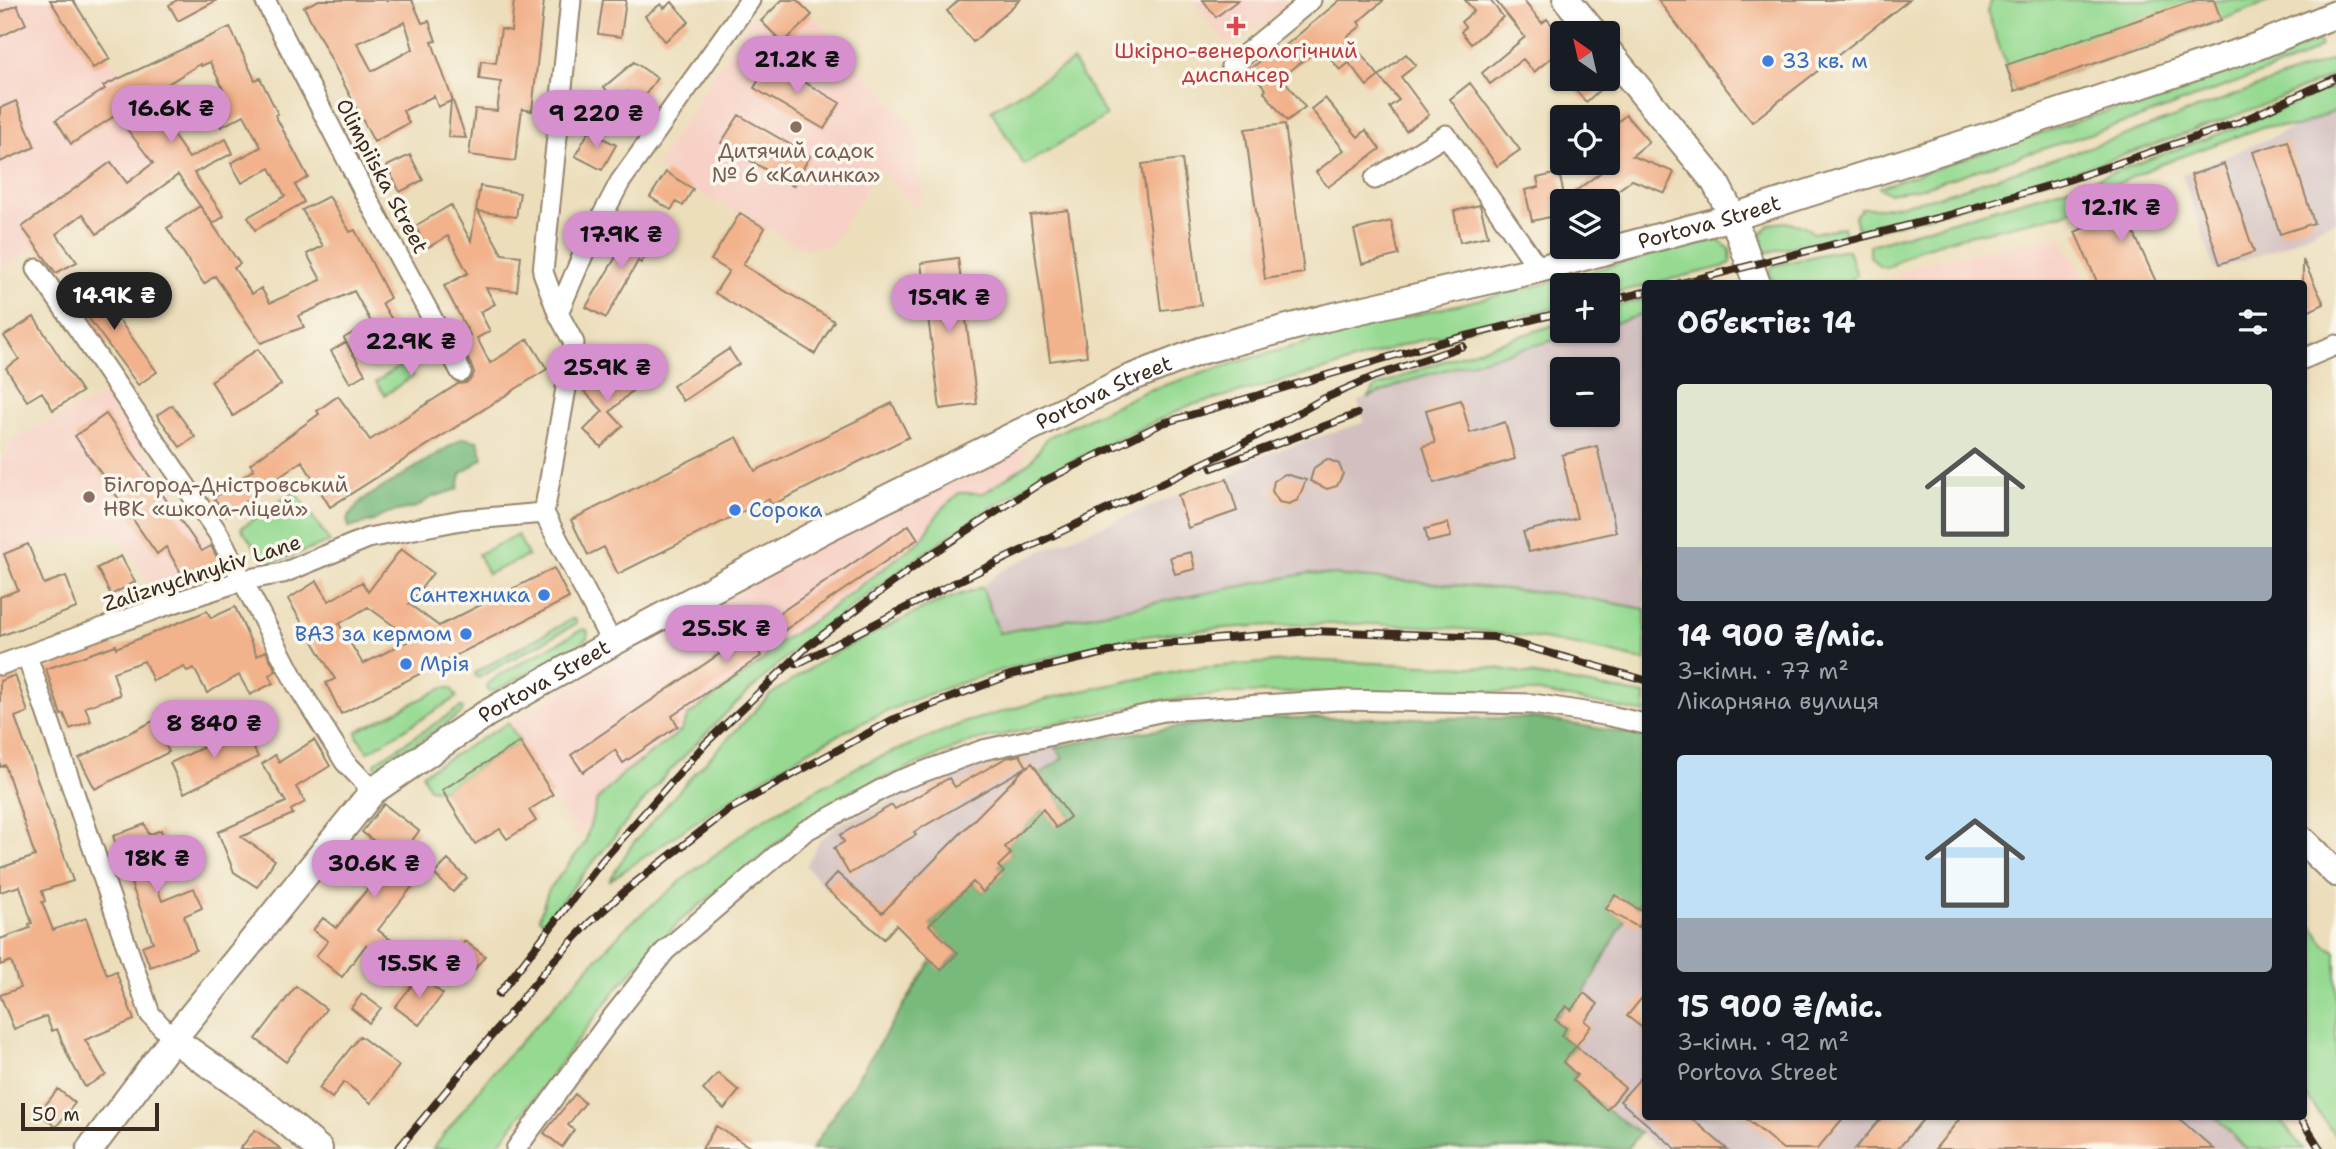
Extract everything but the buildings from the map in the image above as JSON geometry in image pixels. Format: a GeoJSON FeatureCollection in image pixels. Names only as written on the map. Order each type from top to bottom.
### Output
{"type":"FeatureCollection","features":[{"type":"Feature","properties":{"kind":"main road"},"geometry":{"type":"LineString","coordinates":[[1567,0],[1584,21]]}},
{"type":"Feature","properties":{"kind":"main road","name":"Portova Street"},"geometry":{"type":"LineString","coordinates":[[90,1149],[173,1039],[373,791],[486,714],[612,643],[840,522],[1128,379],[1200,351],[1326,318],[1539,269],[1733,218],[2258,46],[2336,14]]}},
{"type":"Feature","properties":{"kind":"main road"},"geometry":{"type":"LineString","coordinates":[[1620,66],[1715,182],[1733,218],[1756,280]]}},
{"type":"Feature","properties":{"kind":"main road"},"geometry":{"type":"LineString","coordinates":[[2307,846],[2336,873]]}},
{"type":"Feature","properties":{"kind":"main road"},"geometry":{"type":"LineString","coordinates":[[173,1039],[268,1106],[319,1149]]}},
{"type":"Feature","properties":{"kind":"street","name":"Olimpiiska Street"},"geometry":{"type":"LineString","coordinates":[[265,0],[461,372]]}},
{"type":"Feature","properties":{"kind":"street"},"geometry":{"type":"LineString","coordinates":[[571,0],[543,272],[558,313],[574,343],[544,513],[612,643]]}},
{"type":"Feature","properties":{"kind":"street"},"geometry":{"type":"LineString","coordinates":[[558,313],[620,182],[750,0]]}},
{"type":"Feature","properties":{"kind":"street"},"geometry":{"type":"LineString","coordinates":[[1231,65],[1311,0]]}},
{"type":"Feature","properties":{"kind":"street"},"geometry":{"type":"LineString","coordinates":[[1375,179],[1446,135],[1539,269]]}},
{"type":"Feature","properties":{"kind":"street"},"geometry":{"type":"LineString","coordinates":[[37,270],[218,533],[297,685],[345,762],[373,791]]}},
{"type":"Feature","properties":{"kind":"street"},"geometry":{"type":"LineString","coordinates":[[2307,357],[2336,345]]}},
{"type":"Feature","properties":{"kind":"street","name":"Zaliznychnykiv Lane"},"geometry":{"type":"LineString","coordinates":[[0,665],[164,606],[244,580],[283,573],[368,538],[461,520],[544,513]]}},
{"type":"Feature","properties":{"kind":"street"},"geometry":{"type":"LineString","coordinates":[[27,656],[150,1014],[173,1039]]}},
{"type":"Feature","properties":{"kind":"street"},"geometry":{"type":"LineString","coordinates":[[516,1149],[608,1023],[665,951],[805,831],[895,782],[983,750],[1164,711],[1341,700],[1533,704],[1642,723]]}},
{"type":"Feature","properties":{"kind":"shaded area"},"geometry":{"type":"Polygon","coordinates":[[[0,0],[73,0],[145,114],[165,155],[15,261],[0,267],[0,0]]]}},
{"type":"Feature","properties":{"kind":"shaded area","name":"Шкірно-венерологічний диспансер"},"geometry":{"type":"Polygon","coordinates":[[[1193,0],[1285,0],[1289,5],[1228,47],[1193,0]]]}},
{"type":"Feature","properties":{"kind":"shaded area","name":"Дитячий садок № 6 «Калинка»"},"geometry":{"type":"Polygon","coordinates":[[[753,14],[783,42],[812,15],[901,113],[919,140],[917,170],[924,200],[913,207],[878,168],[835,241],[825,247],[801,248],[656,166],[753,14]]]}},
{"type":"Feature","properties":{"kind":"shaded area"},"geometry":{"type":"Polygon","coordinates":[[[2336,110],[2336,220],[2277,249],[2215,270],[2182,175],[2336,110]]]}},
{"type":"Feature","properties":{"kind":"shaded area"},"geometry":{"type":"Polygon","coordinates":[[[2062,236],[2084,280],[1889,280],[1918,264],[2062,236]]]}},
{"type":"Feature","properties":{"kind":"shaded area"},"geometry":{"type":"Polygon","coordinates":[[[1642,315],[1642,608],[1565,594],[1309,573],[999,633],[982,587],[999,572],[1045,549],[1178,495],[1227,479],[1254,458],[1364,422],[1358,401],[1418,377],[1550,341],[1620,343],[1620,321],[1642,315]]]}},
{"type":"Feature","properties":{"kind":"shaded area","name":"Білгород-Дністровський НВК «школа-ліцей»"},"geometry":{"type":"Polygon","coordinates":[[[107,394],[211,546],[177,565],[186,582],[156,594],[116,534],[29,544],[0,556],[0,461],[6,456],[10,441],[107,394]]]}},
{"type":"Feature","properties":{"kind":"shaded area"},"geometry":{"type":"Polygon","coordinates":[[[1026,447],[1023,468],[786,652],[576,836],[508,723],[828,538],[1026,447]]]}},
{"type":"Feature","properties":{"kind":"shaded area"},"geometry":{"type":"Polygon","coordinates":[[[1055,747],[1063,758],[1070,817],[1056,828],[1043,810],[1005,847],[1011,854],[1004,872],[983,892],[973,882],[929,924],[958,953],[941,970],[897,925],[884,939],[824,887],[806,866],[820,840],[839,824],[971,766],[1018,751],[1055,747]]]}},
{"type":"Feature","properties":{"kind":"shaded area"},"geometry":{"type":"Polygon","coordinates":[[[1615,895],[1636,908],[1642,900],[1642,1120],[2219,1120],[2246,1149],[1659,1149],[1573,1080],[1563,1062],[1561,1036],[1555,1020],[1625,920],[1606,909],[1615,895]]]}},
{"type":"Feature","properties":{"kind":"green space"},"geometry":{"type":"Polygon","coordinates":[[[1992,0],[2273,0],[2015,91],[1987,11],[1992,0]]]}},
{"type":"Feature","properties":{"kind":"green space"},"geometry":{"type":"Polygon","coordinates":[[[2318,41],[2321,46],[2300,59],[2139,118],[1918,189],[1888,193],[1879,187],[2318,41]]]}},
{"type":"Feature","properties":{"kind":"green space"},"geometry":{"type":"Polygon","coordinates":[[[2336,58],[2336,74],[2205,127],[1968,205],[1862,233],[1858,230],[1855,216],[1862,208],[1882,208],[1929,199],[2126,135],[2336,58]]]}},
{"type":"Feature","properties":{"kind":"green space"},"geometry":{"type":"Polygon","coordinates":[[[1073,61],[1106,116],[1024,165],[991,110],[1073,61]]]}},
{"type":"Feature","properties":{"kind":"green space"},"geometry":{"type":"Polygon","coordinates":[[[2336,86],[2336,110],[2297,127],[2265,126],[2156,166],[2113,186],[2064,214],[1919,249],[1887,268],[1879,266],[1870,256],[1870,245],[2086,182],[2232,129],[2336,86]]]}},
{"type":"Feature","properties":{"kind":"green space"},"geometry":{"type":"Polygon","coordinates":[[[1785,222],[1805,226],[1813,233],[1843,227],[1845,236],[1763,253],[1759,237],[1769,224],[1785,222]]]}},
{"type":"Feature","properties":{"kind":"green space"},"geometry":{"type":"Polygon","coordinates":[[[1718,240],[1730,249],[1731,263],[1722,267],[1667,280],[1642,280],[1642,287],[1620,291],[1620,273],[1584,273],[1718,240]]]}},
{"type":"Feature","properties":{"kind":"green space"},"geometry":{"type":"Polygon","coordinates":[[[1848,250],[1857,275],[1850,280],[1772,280],[1769,272],[1773,266],[1848,250]]]}},
{"type":"Feature","properties":{"kind":"green space"},"geometry":{"type":"Polygon","coordinates":[[[1550,282],[1550,309],[1410,343],[1328,369],[1188,406],[1051,471],[976,517],[900,570],[785,658],[728,711],[661,780],[544,922],[539,918],[548,891],[585,843],[597,800],[624,773],[681,731],[688,716],[766,658],[768,650],[819,617],[921,540],[940,511],[959,493],[984,493],[1031,461],[1048,437],[1146,391],[1363,327],[1550,282]]]}},
{"type":"Feature","properties":{"kind":"green space"},"geometry":{"type":"Polygon","coordinates":[[[1642,300],[1642,315],[1620,321],[1620,305],[1642,300]]]}},
{"type":"Feature","properties":{"kind":"green space"},"geometry":{"type":"Polygon","coordinates":[[[1550,326],[1550,341],[1419,377],[1367,398],[1376,387],[1431,365],[1550,326]]]}},
{"type":"Feature","properties":{"kind":"green space"},"geometry":{"type":"Polygon","coordinates":[[[404,363],[413,376],[385,395],[376,382],[404,363]]]}},
{"type":"Feature","properties":{"kind":"green space"},"geometry":{"type":"Polygon","coordinates":[[[463,438],[478,441],[483,458],[461,474],[458,489],[430,498],[417,507],[387,513],[373,521],[349,528],[347,519],[361,501],[463,438]]]}},
{"type":"Feature","properties":{"kind":"green space"},"geometry":{"type":"Polygon","coordinates":[[[295,491],[330,542],[267,565],[241,528],[295,491]]]}},
{"type":"Feature","properties":{"kind":"green space"},"geometry":{"type":"Polygon","coordinates":[[[518,535],[528,556],[488,574],[478,554],[518,535]]]}},
{"type":"Feature","properties":{"kind":"green space"},"geometry":{"type":"Polygon","coordinates":[[[1309,573],[1565,594],[1642,608],[1642,660],[1523,636],[1397,625],[1271,625],[1121,640],[962,682],[915,699],[855,726],[747,788],[609,881],[631,846],[690,778],[770,695],[830,655],[933,604],[982,587],[999,633],[1309,573]]]}},
{"type":"Feature","properties":{"kind":"green space"},"geometry":{"type":"Polygon","coordinates":[[[576,619],[576,624],[478,678],[475,675],[476,672],[576,619]]]}},
{"type":"Feature","properties":{"kind":"green space"},"geometry":{"type":"Polygon","coordinates":[[[583,629],[588,631],[587,638],[576,647],[493,692],[488,691],[487,685],[499,675],[583,629]]]}},
{"type":"Feature","properties":{"kind":"green space"},"geometry":{"type":"Polygon","coordinates":[[[1299,660],[1496,668],[1642,694],[1642,712],[1539,692],[1235,693],[1158,701],[971,742],[847,793],[793,830],[680,921],[618,987],[495,1149],[433,1149],[493,1072],[626,927],[754,825],[861,765],[963,723],[1054,697],[1185,669],[1299,660]]]}},
{"type":"Feature","properties":{"kind":"green space"},"geometry":{"type":"Polygon","coordinates":[[[443,688],[451,688],[457,697],[368,752],[357,736],[357,731],[443,688]]]}},
{"type":"Feature","properties":{"kind":"green space"},"geometry":{"type":"Polygon","coordinates":[[[461,707],[462,713],[378,768],[375,766],[376,762],[461,707]]]}},
{"type":"Feature","properties":{"kind":"green space"},"geometry":{"type":"Polygon","coordinates":[[[1247,718],[1536,718],[1642,736],[1642,900],[1636,908],[1614,896],[1607,909],[1625,920],[1584,993],[1571,1010],[1565,1006],[1555,1020],[1566,1028],[1561,1036],[1576,1046],[1563,1062],[1577,1075],[1573,1080],[1607,1110],[1640,1133],[1627,1149],[812,1149],[932,961],[942,969],[958,954],[929,925],[973,882],[983,892],[1003,872],[998,866],[1011,854],[1005,847],[1043,809],[1056,827],[1070,817],[1040,774],[1063,758],[1055,747],[1112,736],[1247,718]]]}},
{"type":"Feature","properties":{"kind":"green space"},"geometry":{"type":"Polygon","coordinates":[[[508,723],[520,742],[442,790],[429,788],[422,774],[508,723]]]}},
{"type":"Feature","properties":{"kind":"green space"},"geometry":{"type":"Polygon","coordinates":[[[2311,924],[2326,946],[2336,951],[2336,1137],[2307,1097],[2307,927],[2311,924]]]}},
{"type":"Feature","properties":{"kind":"green space"},"geometry":{"type":"Polygon","coordinates":[[[2219,1120],[2280,1120],[2303,1149],[2246,1149],[2219,1120]]]}},
{"type":"Feature","properties":{"kind":"railway"},"geometry":{"type":"LineString","coordinates":[[1694,280],[1949,215],[2068,180],[2240,122],[2336,78]]}},
{"type":"Feature","properties":{"kind":"railway"},"geometry":{"type":"LineString","coordinates":[[1620,298],[1642,293]]}},
{"type":"Feature","properties":{"kind":"railway"},"geometry":{"type":"LineString","coordinates":[[499,994],[602,861],[706,743],[809,645],[927,557],[1042,482],[1163,423],[1430,345],[1550,315]]}},
{"type":"Feature","properties":{"kind":"railway"},"geometry":{"type":"LineString","coordinates":[[797,664],[950,585],[1235,448],[1323,399],[1373,377],[1463,346]]}},
{"type":"Feature","properties":{"kind":"railway"},"geometry":{"type":"LineString","coordinates":[[1212,468],[1357,414]]}},
{"type":"Feature","properties":{"kind":"railway"},"geometry":{"type":"LineString","coordinates":[[398,1149],[550,965],[589,923],[632,885],[730,809],[892,720],[1010,675],[1135,646],[1310,631],[1493,637],[1642,679]]}},
{"type":"Feature","properties":{"kind":"railway"},"geometry":{"type":"LineString","coordinates":[[2302,1120],[2320,1149]]}},
{"type":"Feature","properties":{"kind":"place","name":"Шкірно-венерологічний диспансер"},"geometry":{"type":"Point","coordinates":[1236,26]}},
{"type":"Feature","properties":{"kind":"place","name":"33 кв. м"},"geometry":{"type":"Point","coordinates":[1768,61]}},
{"type":"Feature","properties":{"kind":"place","name":"Дитячий садок № 6 «Калинка»"},"geometry":{"type":"Point","coordinates":[796,127]}},
{"type":"Feature","properties":{"kind":"place","name":"Білгород-Дністровський НВК «школа-ліцей»"},"geometry":{"type":"Point","coordinates":[89,497]}},
{"type":"Feature","properties":{"kind":"place","name":"Сорока"},"geometry":{"type":"Point","coordinates":[735,510]}},
{"type":"Feature","properties":{"kind":"place","name":"Сантехника"},"geometry":{"type":"Point","coordinates":[544,595]}},
{"type":"Feature","properties":{"kind":"place","name":"ВАЗ за кермом"},"geometry":{"type":"Point","coordinates":[466,634]}},
{"type":"Feature","properties":{"kind":"place","name":"Мрія"},"geometry":{"type":"Point","coordinates":[406,664]}}]}
